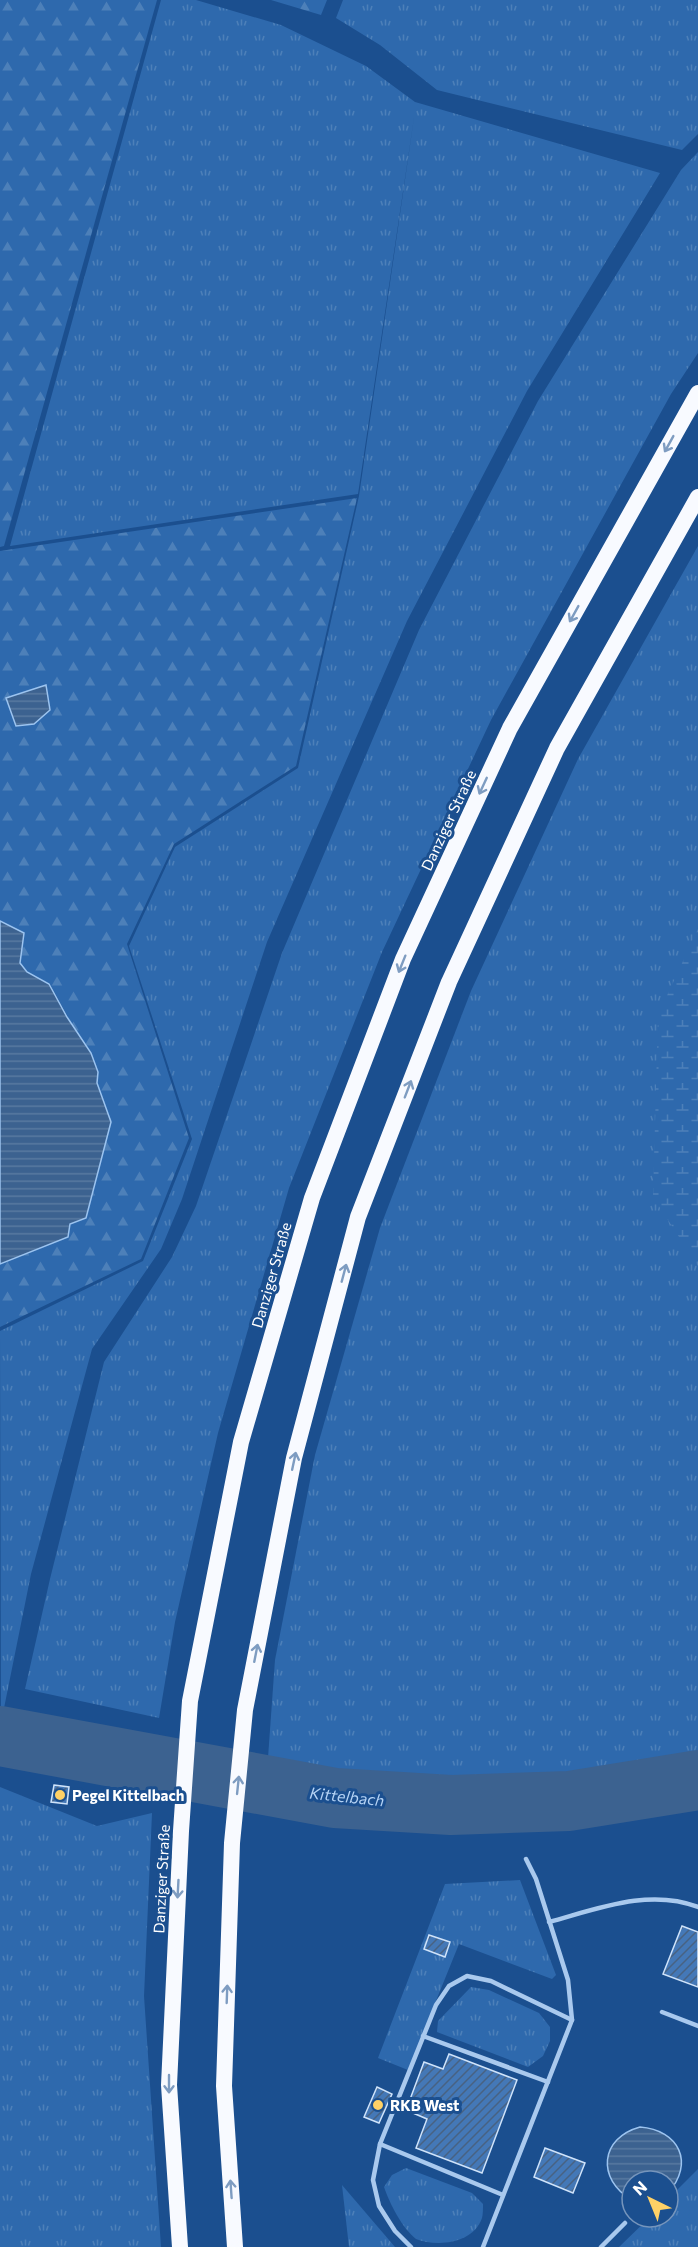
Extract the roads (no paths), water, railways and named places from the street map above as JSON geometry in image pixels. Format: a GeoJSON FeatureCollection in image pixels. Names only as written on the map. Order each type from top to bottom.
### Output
{"type":"FeatureCollection","features":[{"type":"Feature","properties":{"kind":"highway","name":"Danziger Straße"},"geometry":{"type":"LineString","coordinates":[[180,2247],[169,2085],[181,1831],[190,1701],[241,1442],[312,1198],[403,959],[510,728],[698,393]]}},
{"type":"Feature","properties":{"kind":"highway"},"geometry":{"type":"LineString","coordinates":[[235,2247],[224,2086],[232,1843],[245,1710],[294,1458],[358,1217],[449,981],[557,748],[698,497]]}},
{"type":"Feature","properties":{"kind":"lane"},"geometry":{"type":"LineString","coordinates":[[483,2247],[572,2020],[568,1980],[536,1879],[526,1859]]}},
{"type":"Feature","properties":{"kind":"lane"},"geometry":{"type":"LineString","coordinates":[[549,1922],[619,1903],[651,1899],[687,1903],[698,1907]]}},
{"type":"Feature","properties":{"kind":"lane"},"geometry":{"type":"LineString","coordinates":[[411,2247],[395,2231],[379,2206],[372,2180],[380,2144],[436,2005],[449,1986],[467,1976],[491,1981],[572,2020]]}},
{"type":"Feature","properties":{"kind":"lane"},"geometry":{"type":"LineString","coordinates":[[662,2012],[698,2026]]}},
{"type":"Feature","properties":{"kind":"lane"},"geometry":{"type":"LineString","coordinates":[[423,2036],[548,2082]]}},
{"type":"Feature","properties":{"kind":"lane"},"geometry":{"type":"LineString","coordinates":[[380,2144],[503,2195]]}},
{"type":"Feature","properties":{"kind":"lane"},"geometry":{"type":"LineString","coordinates":[[601,2247],[620,2228]]}},
{"type":"Feature","properties":{"kind":"waterway","name":"Kittelbach"},"geometry":{"type":"LineString","coordinates":[[0,1736],[335,1798],[451,1805],[569,1801],[698,1780]]}},
{"type":"Feature","properties":{"kind":"place","name":"Pegel Kittelbach"},"geometry":{"type":"Point","coordinates":[60,1795]}},
{"type":"Feature","properties":{"kind":"place","name":"RKB West"},"geometry":{"type":"Point","coordinates":[378,2105]}}]}
